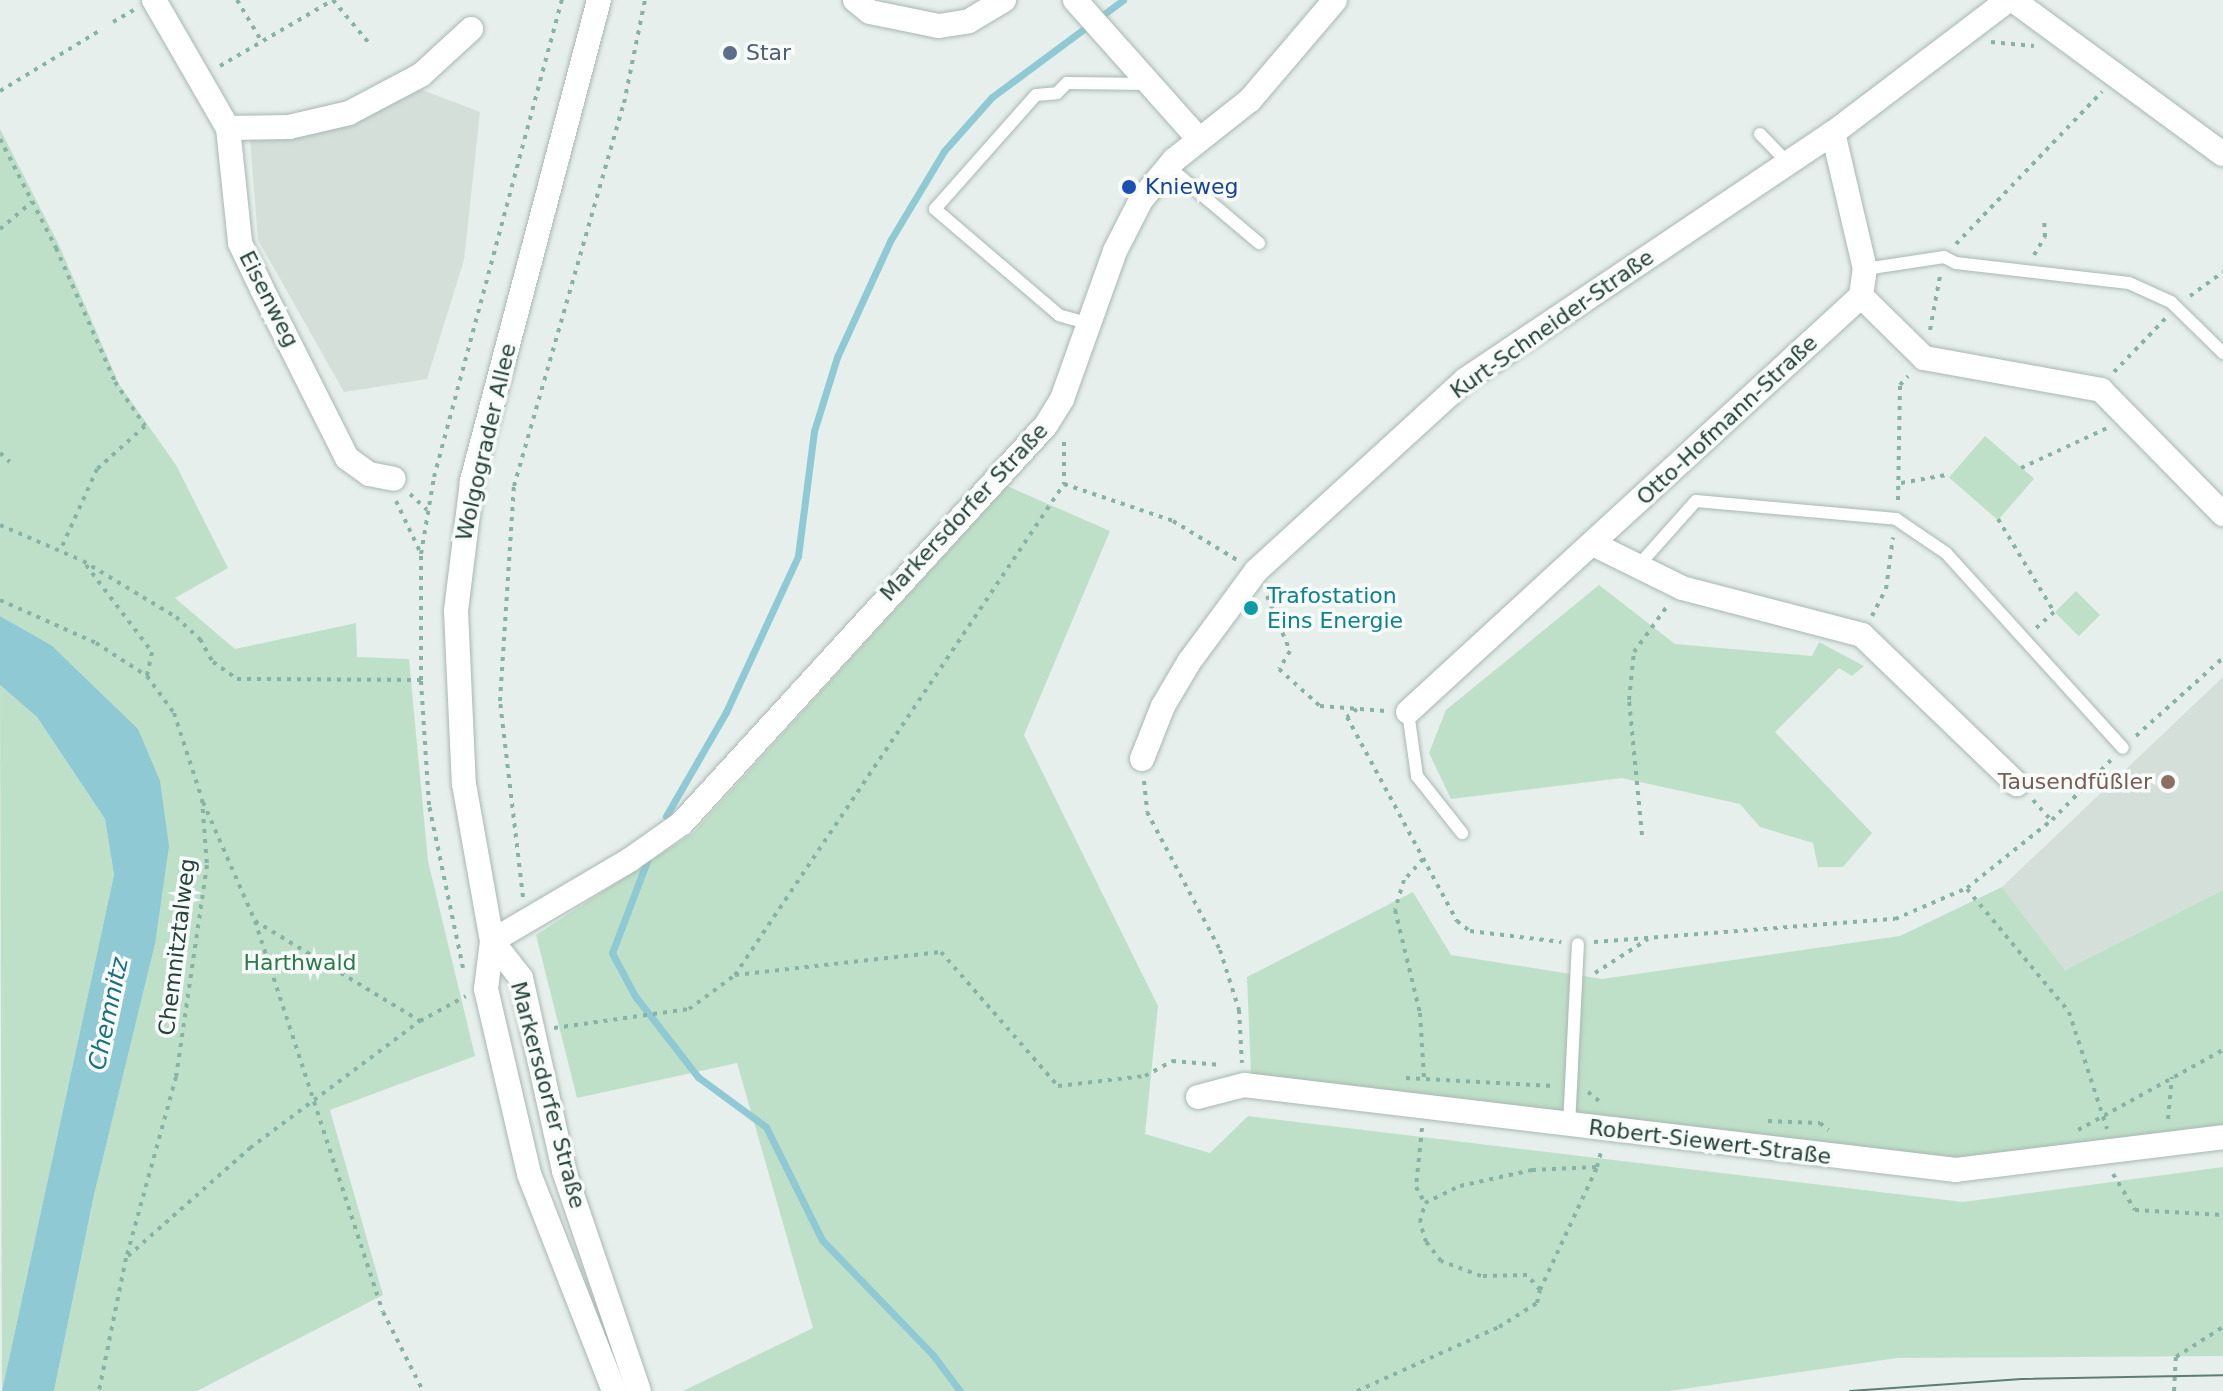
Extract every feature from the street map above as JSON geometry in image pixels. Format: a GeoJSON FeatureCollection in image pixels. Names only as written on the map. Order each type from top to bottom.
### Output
{"type":"FeatureCollection","features":[{"type":"Feature","properties":{"kind":"street","name":"Eisenweg"},"geometry":{"type":"LineString","coordinates":[[154,0],[228,128],[246,255],[347,458],[369,474],[394,479]]}},
{"type":"Feature","properties":{"kind":"street","name":"Wolgograder Allee"},"geometry":{"type":"LineString","coordinates":[[492,941],[464,784],[457,696],[461,543],[472,482],[599,0]]}},
{"type":"Feature","properties":{"kind":"street"},"geometry":{"type":"LineString","coordinates":[[855,0],[870,12],[939,26],[969,21],[1004,0]]}},
{"type":"Feature","properties":{"kind":"street","name":"Markersdorfer Straße"},"geometry":{"type":"LineString","coordinates":[[614,1391],[529,1174],[486,989],[492,941],[631,859],[682,823],[1046,425],[1062,399],[1115,251],[1141,200],[1169,167],[1199,139],[1250,100],[1335,0]]}},
{"type":"Feature","properties":{"kind":"street"},"geometry":{"type":"LineString","coordinates":[[2010,0],[2223,154]]}},
{"type":"Feature","properties":{"kind":"street","name":"Kurt-Schneider-Straße"},"geometry":{"type":"LineString","coordinates":[[1142,759],[1163,706],[1189,662],[1256,571],[1465,380],[1833,133],[2010,0]]}},
{"type":"Feature","properties":{"kind":"street"},"geometry":{"type":"LineString","coordinates":[[1082,5],[1199,139]]}},
{"type":"Feature","properties":{"kind":"street"},"geometry":{"type":"LineString","coordinates":[[228,128],[289,127],[349,113],[421,75],[471,29]]}},
{"type":"Feature","properties":{"kind":"street"},"geometry":{"type":"LineString","coordinates":[[1833,133],[1865,269],[1861,296],[1924,358],[2101,390],[2223,514]]}},
{"type":"Feature","properties":{"kind":"street","name":"Otto-Hofmann-Straße"},"geometry":{"type":"LineString","coordinates":[[1408,712],[1861,296]]}},
{"type":"Feature","properties":{"kind":"street"},"geometry":{"type":"LineString","coordinates":[[1593,544],[1682,588],[1862,635],[2017,784]]}},
{"type":"Feature","properties":{"kind":"street","name":"Markersdorfer Straße"},"geometry":{"type":"LineString","coordinates":[[492,941],[521,978],[564,1171],[639,1391]]}},
{"type":"Feature","properties":{"kind":"street","name":"Robert-Siewert-Straße"},"geometry":{"type":"LineString","coordinates":[[1198,1097],[1247,1073],[1423,1106],[1569,1126],[1956,1170],[2106,1146],[2223,1137]]}},
{"type":"Feature","properties":{"kind":"lane"},"geometry":{"type":"LineString","coordinates":[[1090,324],[1059,315],[935,209],[1036,95],[1057,93],[1067,83],[1152,84]]}},
{"type":"Feature","properties":{"kind":"lane"},"geometry":{"type":"LineString","coordinates":[[1760,134],[1788,163]]}},
{"type":"Feature","properties":{"kind":"lane"},"geometry":{"type":"LineString","coordinates":[[1169,167],[1259,243]]}},
{"type":"Feature","properties":{"kind":"lane"},"geometry":{"type":"LineString","coordinates":[[1865,269],[1944,257],[1956,263],[2149,289],[2171,302],[2223,353]]}},
{"type":"Feature","properties":{"kind":"lane"},"geometry":{"type":"LineString","coordinates":[[1638,566],[1696,501],[1896,519],[1946,553],[2123,748]]}},
{"type":"Feature","properties":{"kind":"lane"},"geometry":{"type":"LineString","coordinates":[[1408,712],[1417,776],[1462,833]]}},
{"type":"Feature","properties":{"kind":"lane"},"geometry":{"type":"LineString","coordinates":[[1569,1126],[1578,944]]}},
{"type":"Feature","properties":{"kind":"path"},"geometry":{"type":"LineString","coordinates":[[237,0],[262,42]]}},
{"type":"Feature","properties":{"kind":"path"},"geometry":{"type":"LineString","coordinates":[[200,79],[333,0],[368,42]]}},
{"type":"Feature","properties":{"kind":"path"},"geometry":{"type":"LineString","coordinates":[[526,919],[500,701],[514,486],[624,103],[645,0]]}},
{"type":"Feature","properties":{"kind":"path"},"geometry":{"type":"LineString","coordinates":[[0,91],[99,31]]}},
{"type":"Feature","properties":{"kind":"path"},"geometry":{"type":"LineString","coordinates":[[1862,635],[1886,589],[1901,483],[1900,385],[1924,358],[1944,257],[2116,75]]}},
{"type":"Feature","properties":{"kind":"path"},"geometry":{"type":"LineString","coordinates":[[0,139],[115,382],[145,426],[97,469],[60,551]]}},
{"type":"Feature","properties":{"kind":"path"},"geometry":{"type":"LineString","coordinates":[[0,229],[32,202]]}},
{"type":"Feature","properties":{"kind":"path"},"geometry":{"type":"LineString","coordinates":[[2024,271],[2045,237],[2044,219]]}},
{"type":"Feature","properties":{"kind":"path"},"geometry":{"type":"LineString","coordinates":[[2215,282],[2223,272]]}},
{"type":"Feature","properties":{"kind":"path"},"geometry":{"type":"LineString","coordinates":[[2021,468],[2127,416]]}},
{"type":"Feature","properties":{"kind":"path"},"geometry":{"type":"LineString","coordinates":[[535,1031],[689,1009],[735,975],[1064,484],[1064,430]]}},
{"type":"Feature","properties":{"kind":"path"},"geometry":{"type":"LineString","coordinates":[[0,453],[10,462]]}},
{"type":"Feature","properties":{"kind":"path"},"geometry":{"type":"LineString","coordinates":[[1901,483],[1946,475]]}},
{"type":"Feature","properties":{"kind":"path"},"geometry":{"type":"LineString","coordinates":[[394,479],[396,503],[421,554]]}},
{"type":"Feature","properties":{"kind":"path"},"geometry":{"type":"LineString","coordinates":[[1064,484],[1173,521],[1256,571],[1290,651],[1279,669],[1320,706],[1408,712]]}},
{"type":"Feature","properties":{"kind":"path"},"geometry":{"type":"LineString","coordinates":[[1998,519],[2054,612],[2025,637]]}},
{"type":"Feature","properties":{"kind":"path"},"geometry":{"type":"LineString","coordinates":[[0,525],[83,561],[176,617],[200,639],[213,662],[237,679],[421,680]]}},
{"type":"Feature","properties":{"kind":"path"},"geometry":{"type":"LineString","coordinates":[[83,561],[152,652],[147,676]]}},
{"type":"Feature","properties":{"kind":"path"},"geometry":{"type":"LineString","coordinates":[[1642,835],[1629,700],[1634,652],[1682,588]]}},
{"type":"Feature","properties":{"kind":"path","name":"Chemnitztalweg"},"geometry":{"type":"LineString","coordinates":[[0,600],[96,643],[147,676],[174,713],[202,799],[207,865],[176,1077],[126,1258],[99,1391]]}},
{"type":"Feature","properties":{"kind":"path"},"geometry":{"type":"LineString","coordinates":[[1357,709],[1347,717],[1457,921],[1470,931],[1578,944],[1895,919],[1967,888],[2052,820],[2123,748],[2223,658]]}},
{"type":"Feature","properties":{"kind":"path"},"geometry":{"type":"LineString","coordinates":[[735,975],[941,952],[1058,1086],[1145,1076],[1172,1061],[1247,1073],[1239,1010],[1220,950],[1147,812],[1142,759]]}},
{"type":"Feature","properties":{"kind":"path"},"geometry":{"type":"LineString","coordinates":[[202,799],[255,921],[383,1312],[423,1391]]}},
{"type":"Feature","properties":{"kind":"path"},"geometry":{"type":"LineString","coordinates":[[1423,859],[1404,880],[1395,910],[1420,1013],[1424,1079]]}},
{"type":"Feature","properties":{"kind":"path"},"geometry":{"type":"LineString","coordinates":[[1967,888],[2069,1012],[2104,1114],[2106,1146],[2118,1189],[2135,1210],[2223,1215]]}},
{"type":"Feature","properties":{"kind":"path"},"geometry":{"type":"LineString","coordinates":[[255,921],[420,1021]]}},
{"type":"Feature","properties":{"kind":"path"},"geometry":{"type":"LineString","coordinates":[[126,1258],[250,1148],[315,1098],[420,1021],[486,989]]}},
{"type":"Feature","properties":{"kind":"path"},"geometry":{"type":"LineString","coordinates":[[2066,1141],[2104,1114],[2223,1050]]}},
{"type":"Feature","properties":{"kind":"path"},"geometry":{"type":"LineString","coordinates":[[2167,1133],[2172,1077]]}},
{"type":"Feature","properties":{"kind":"path"},"geometry":{"type":"LineString","coordinates":[[1357,1391],[1499,1327],[1537,1303],[1617,1115],[1582,1087],[1404,1078]]}},
{"type":"Feature","properties":{"kind":"path"},"geometry":{"type":"LineString","coordinates":[[1423,1106],[1416,1187],[1425,1203],[1420,1222],[1426,1242],[1441,1261],[1481,1276],[1527,1275],[1540,1290]]}},
{"type":"Feature","properties":{"kind":"path"},"geometry":{"type":"LineString","coordinates":[[1758,1121],[1820,1123],[1837,1137]]}},
{"type":"Feature","properties":{"kind":"path"},"geometry":{"type":"LineString","coordinates":[[1425,1203],[1460,1186],[1532,1170],[1597,1167]]}},
{"type":"Feature","properties":{"kind":"path"},"geometry":{"type":"LineString","coordinates":[[2174,1391],[2176,1357],[2223,1327]]}},
{"type":"Feature","properties":{"kind":"shaded area"},"geometry":{"type":"Polygon","coordinates":[[[401,82],[480,112],[464,260],[427,379],[344,392],[258,240],[249,126],[324,116],[401,82]]]}},
{"type":"Feature","properties":{"kind":"shaded area","name":"Tausendfüßler"},"geometry":{"type":"Polygon","coordinates":[[[2223,677],[2223,890],[2065,970],[2002,887],[2223,677]]]}},
{"type":"Feature","properties":{"kind":"green space","name":"Harthwald"},"geometry":{"type":"Polygon","coordinates":[[[0,129],[59,245],[119,384],[176,465],[228,568],[175,598],[235,649],[356,623],[357,657],[409,659],[428,861],[475,1056],[330,1110],[383,1295],[197,1391],[54,1391],[94,1195],[155,944],[51,645],[0,616],[0,129]]]}},
{"type":"Feature","properties":{"kind":"green space"},"geometry":{"type":"Polygon","coordinates":[[[1985,436],[2034,479],[1998,520],[1949,478],[1985,436]]]}},
{"type":"Feature","properties":{"kind":"green space"},"geometry":{"type":"Polygon","coordinates":[[[1007,486],[1110,531],[1024,735],[1158,1006],[1145,1134],[1210,1153],[1248,1116],[1963,1202],[2223,1167],[2223,1356],[1897,1358],[1669,1391],[683,1391],[813,1328],[737,1063],[577,1098],[536,935],[693,833],[1007,486]]]}},
{"type":"Feature","properties":{"kind":"green space"},"geometry":{"type":"Polygon","coordinates":[[[1599,585],[1675,644],[1812,656],[1819,642],[1864,666],[1852,676],[1839,668],[1775,732],[1872,833],[1843,867],[1818,867],[1813,843],[1760,827],[1740,804],[1622,778],[1451,799],[1429,753],[1446,710],[1599,585]]]}},
{"type":"Feature","properties":{"kind":"green space"},"geometry":{"type":"Polygon","coordinates":[[[2076,591],[2100,615],[2079,636],[2055,612],[2076,591]]]}},
{"type":"Feature","properties":{"kind":"green space"},"geometry":{"type":"Polygon","coordinates":[[[0,685],[37,717],[105,819],[114,875],[2,1391],[0,685]]]}},
{"type":"Feature","properties":{"kind":"green space"},"geometry":{"type":"Polygon","coordinates":[[[2002,887],[2065,970],[2223,890],[2223,1126],[1947,1159],[1251,1074],[1247,977],[1413,892],[1451,955],[1602,979],[1900,936],[2002,887]]]}},
{"type":"Feature","properties":{"kind":"water","name":"Chemnitz"},"geometry":{"type":"Polygon","coordinates":[[[0,616],[51,645],[138,729],[160,781],[169,846],[155,944],[94,1195],[54,1391],[2,1391],[114,875],[105,819],[37,717],[0,685],[0,616]]]}},
{"type":"Feature","properties":{"kind":"waterway"},"geometry":{"type":"LineString","coordinates":[[666,816],[726,712],[798,556],[814,431],[837,357],[890,241],[944,151],[992,97],[1123,0]]}},
{"type":"Feature","properties":{"kind":"waterway"},"geometry":{"type":"LineString","coordinates":[[647,861],[612,953],[635,996],[698,1077],[766,1127],[822,1240],[933,1355],[960,1391]]}},
{"type":"Feature","properties":{"kind":"tram line"},"geometry":{"type":"LineString","coordinates":[[1850,1391],[2022,1379],[2223,1375]]}},
{"type":"Feature","properties":{"kind":"place","name":"Star"},"geometry":{"type":"Point","coordinates":[730,53]}},
{"type":"Feature","properties":{"kind":"place","name":"Knieweg"},"geometry":{"type":"Point","coordinates":[1129,187]}},
{"type":"Feature","properties":{"kind":"place","name":"Trafostation Eins Energie"},"geometry":{"type":"Point","coordinates":[1251,608]}},
{"type":"Feature","properties":{"kind":"place","name":"Tausendfüßler"},"geometry":{"type":"Point","coordinates":[2168,782]}}]}
